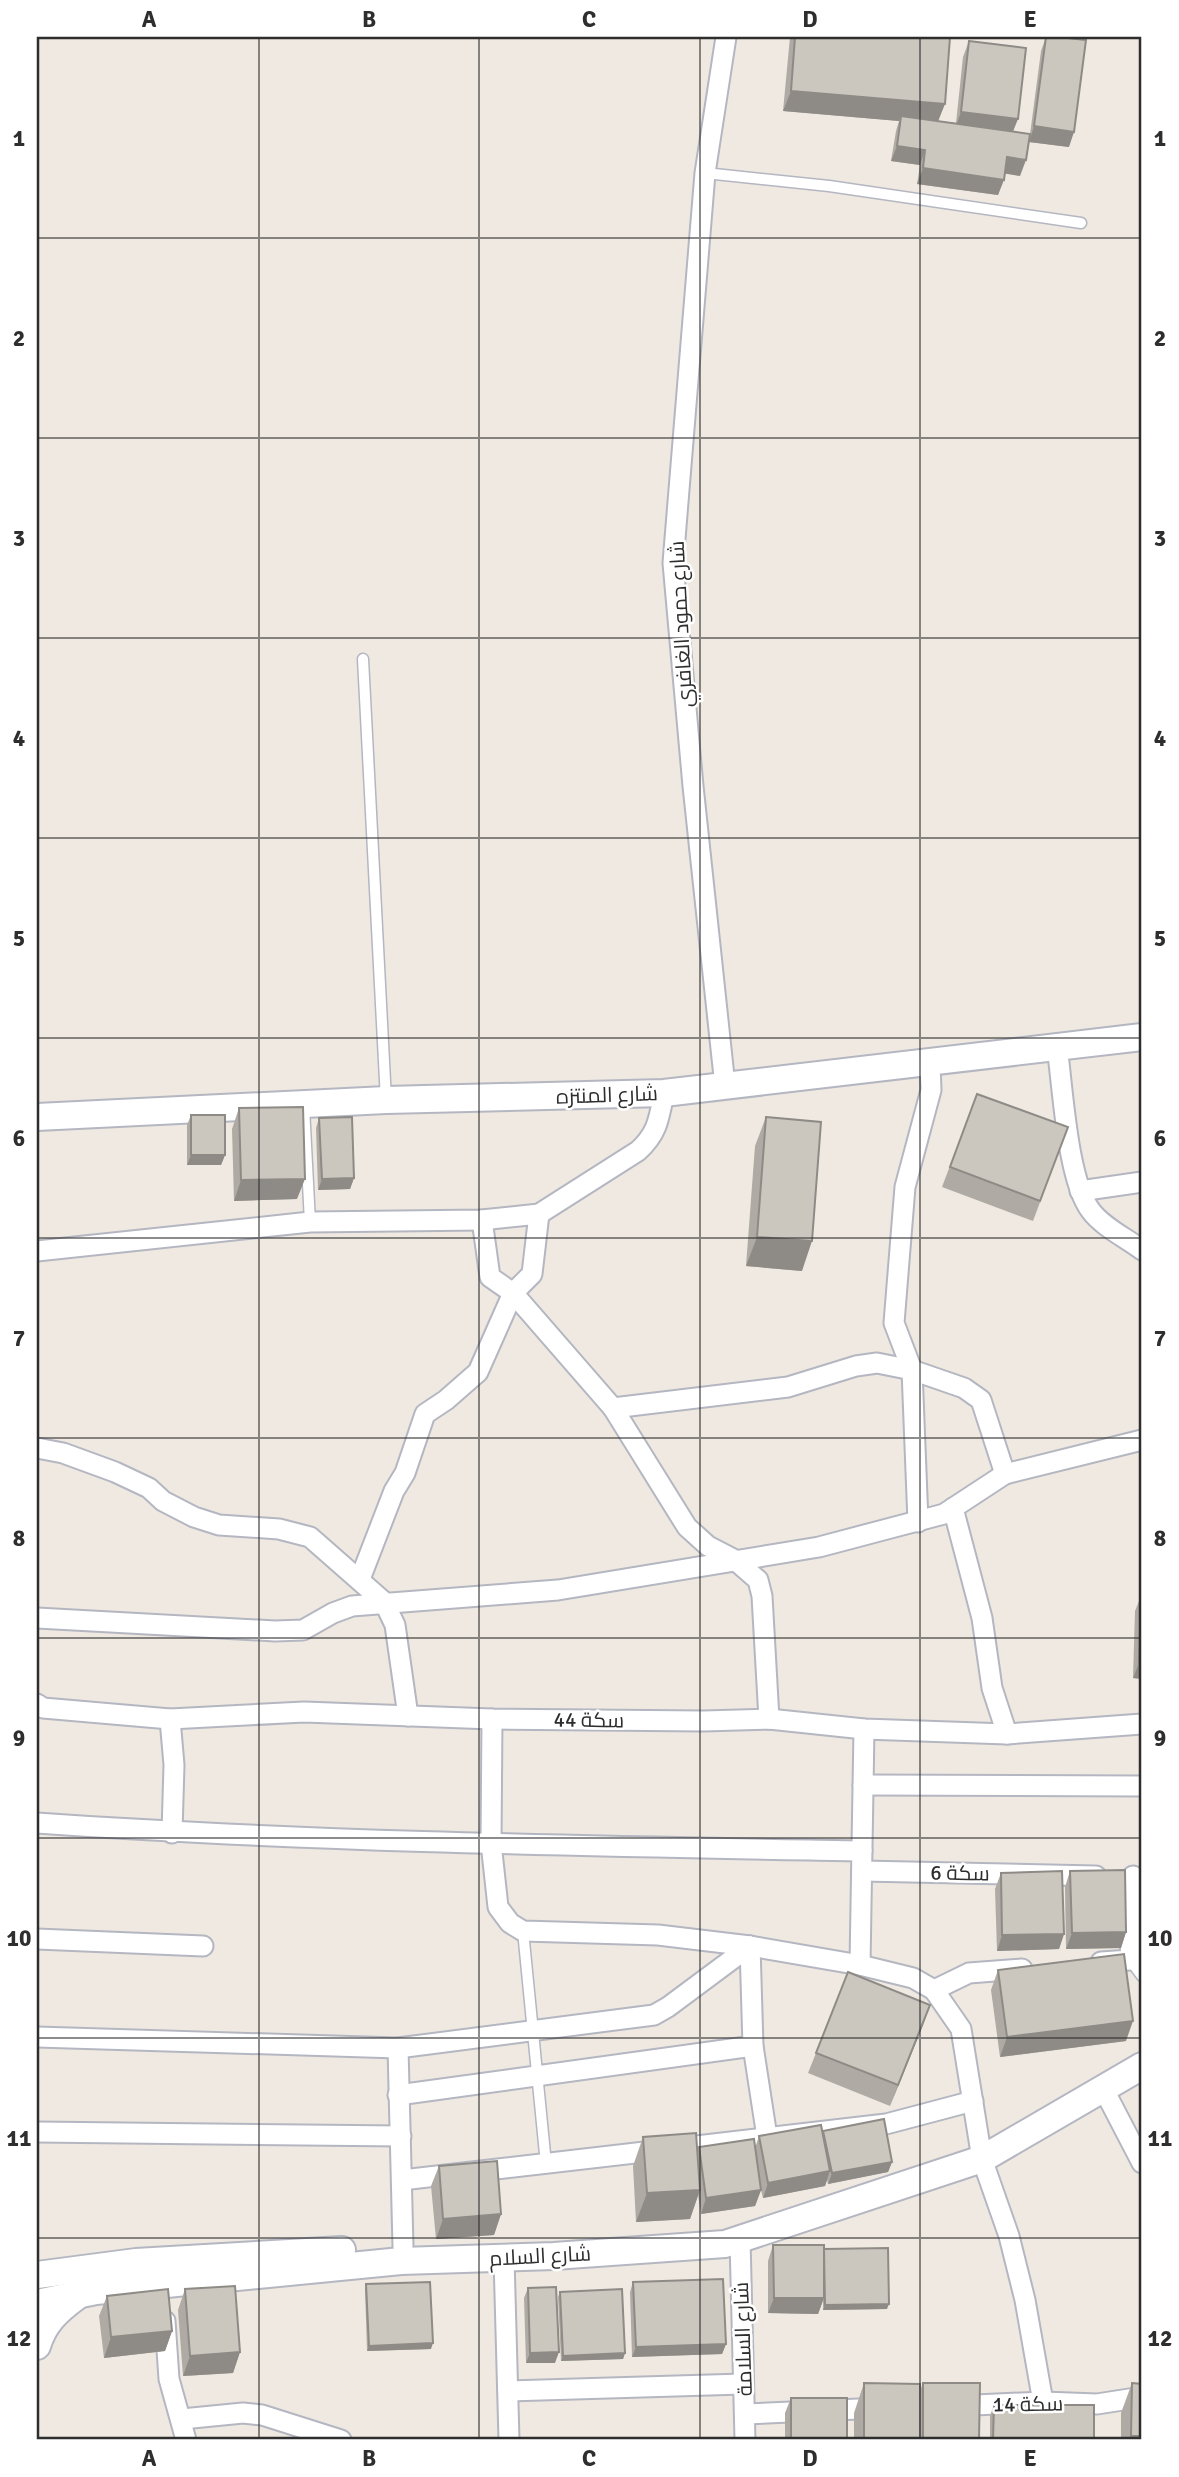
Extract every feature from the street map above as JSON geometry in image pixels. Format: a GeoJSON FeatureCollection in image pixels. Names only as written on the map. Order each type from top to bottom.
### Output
{"type":"FeatureCollection","features":[{"type":"Feature","properties":{"kind":"street","name":"شارع حمود الغافري"},"geometry":{"type":"LineString","coordinates":[[725,1086],[693,786],[673,563],[705,173],[726,37]]}},
{"type":"Feature","properties":{"kind":"street","name":"شارع المنتزه"},"geometry":{"type":"LineString","coordinates":[[37,1117],[386,1100],[664,1093],[930,1064],[1142,1037]]}},
{"type":"Feature","properties":{"kind":"street"},"geometry":{"type":"LineString","coordinates":[[1057,1047],[1073,1171],[1080,1191],[1091,1211],[1142,1250]]}},
{"type":"Feature","properties":{"kind":"street"},"geometry":{"type":"LineString","coordinates":[[918,1522],[912,1370],[894,1323],[905,1187],[932,1090],[930,1064]]}},
{"type":"Feature","properties":{"kind":"street"},"geometry":{"type":"LineString","coordinates":[[37,1251],[310,1222],[482,1220],[539,1214],[638,1151],[650,1140],[658,1125],[664,1093]]}},
{"type":"Feature","properties":{"kind":"street","name":"شارع المنتزه"},"geometry":{"type":"LineString","coordinates":[[37,1108],[69,1114]]}},
{"type":"Feature","properties":{"kind":"street"},"geometry":{"type":"LineString","coordinates":[[1080,1191],[1142,1182]]}},
{"type":"Feature","properties":{"kind":"street"},"geometry":{"type":"LineString","coordinates":[[360,1579],[394,1491],[405,1473],[425,1414],[478,1372],[513,1293],[532,1274],[539,1214]]}},
{"type":"Feature","properties":{"kind":"street"},"geometry":{"type":"LineString","coordinates":[[482,1220],[490,1277],[513,1293],[613,1408],[687,1527],[708,1546],[735,1560],[758,1580],[762,1596],[769,1719]]}},
{"type":"Feature","properties":{"kind":"street"},"geometry":{"type":"LineString","coordinates":[[613,1408],[789,1387],[856,1366],[877,1363],[912,1370],[964,1388],[981,1400],[1005,1474]]}},
{"type":"Feature","properties":{"kind":"street"},"geometry":{"type":"LineString","coordinates":[[37,1618],[275,1631],[303,1630],[352,1606],[558,1590],[819,1547],[918,1522],[944,1514],[1005,1474],[1142,1440]]}},
{"type":"Feature","properties":{"kind":"street"},"geometry":{"type":"LineString","coordinates":[[37,1448],[62,1453],[115,1472],[149,1488],[163,1501],[194,1517],[219,1525],[279,1529],[310,1537],[384,1602],[395,1625],[408,1716]]}},
{"type":"Feature","properties":{"kind":"street"},"geometry":{"type":"LineString","coordinates":[[953,1508],[982,1618],[992,1688],[1007,1734]]}},
{"type":"Feature","properties":{"kind":"street","name":"سكة 44"},"geometry":{"type":"LineString","coordinates":[[37,1704],[43,1708],[170,1719],[304,1712],[492,1719],[769,1719],[864,1729],[1007,1734],[1142,1724]]}},
{"type":"Feature","properties":{"kind":"street"},"geometry":{"type":"LineString","coordinates":[[170,1719],[174,1765],[172,1833]]}},
{"type":"Feature","properties":{"kind":"street"},"geometry":{"type":"LineString","coordinates":[[492,1719],[491,1843],[498,1907],[510,1923],[523,1931],[658,1935],[750,1947],[860,1965],[913,1978],[934,1990],[961,2029],[980,2151],[1009,2236],[1025,2300],[1042,2402]]}},
{"type":"Feature","properties":{"kind":"street"},"geometry":{"type":"LineString","coordinates":[[860,1965],[864,1729]]}},
{"type":"Feature","properties":{"kind":"street"},"geometry":{"type":"LineString","coordinates":[[863,1785],[1142,1786]]}},
{"type":"Feature","properties":{"kind":"street"},"geometry":{"type":"LineString","coordinates":[[37,1823],[172,1833],[862,1851]]}},
{"type":"Feature","properties":{"kind":"street","name":"سكة 6"},"geometry":{"type":"LineString","coordinates":[[862,1871],[1138,1877]]}},
{"type":"Feature","properties":{"kind":"street"},"geometry":{"type":"LineString","coordinates":[[1076,1964],[1136,1968],[1138,1877]]}},
{"type":"Feature","properties":{"kind":"street"},"geometry":{"type":"LineString","coordinates":[[37,1939],[203,1946]]}},
{"type":"Feature","properties":{"kind":"street"},"geometry":{"type":"LineString","coordinates":[[37,2037],[398,2048],[654,2015],[750,1947]]}},
{"type":"Feature","properties":{"kind":"street"},"geometry":{"type":"LineString","coordinates":[[750,1947],[753,2046],[767,2137]]}},
{"type":"Feature","properties":{"kind":"street"},"geometry":{"type":"LineString","coordinates":[[934,1990],[969,1973],[1036,1968]]}},
{"type":"Feature","properties":{"kind":"street"},"geometry":{"type":"LineString","coordinates":[[398,2095],[753,2046]]}},
{"type":"Feature","properties":{"kind":"street"},"geometry":{"type":"LineString","coordinates":[[398,2048],[403,2247]]}},
{"type":"Feature","properties":{"kind":"street","name":"شارع السلام"},"geometry":{"type":"LineString","coordinates":[[37,2274],[78,2282],[162,2285],[401,2261],[504,2258],[725,2244],[1025,2134],[1142,2066]]}},
{"type":"Feature","properties":{"kind":"street"},"geometry":{"type":"LineString","coordinates":[[1103,2088],[1142,2163]]}},
{"type":"Feature","properties":{"kind":"street"},"geometry":{"type":"LineString","coordinates":[[402,2180],[886,2124],[973,2101]]}},
{"type":"Feature","properties":{"kind":"street"},"geometry":{"type":"LineString","coordinates":[[37,2132],[401,2136]]}},
{"type":"Feature","properties":{"kind":"street","name":"شارع السلام"},"geometry":{"type":"LineString","coordinates":[[37,2303],[78,2282],[136,2262],[403,2247],[553,2243],[720,2228],[980,2151]]}},
{"type":"Feature","properties":{"kind":"street","name":"شارع السلامة"},"geometry":{"type":"LineString","coordinates":[[740,2239],[746,2440]]}},
{"type":"Feature","properties":{"kind":"street"},"geometry":{"type":"LineString","coordinates":[[504,2258],[509,2440]]}},
{"type":"Feature","properties":{"kind":"street"},"geometry":{"type":"LineString","coordinates":[[37,2262],[78,2282],[54,2312],[37,2346]]}},
{"type":"Feature","properties":{"kind":"street"},"geometry":{"type":"LineString","coordinates":[[162,2285],[169,2379],[186,2440]]}},
{"type":"Feature","properties":{"kind":"street"},"geometry":{"type":"LineString","coordinates":[[508,2391],[743,2385]]}},
{"type":"Feature","properties":{"kind":"street","name":"سكة 14"},"geometry":{"type":"LineString","coordinates":[[935,2406],[1042,2402],[1097,2404],[1142,2397]]}},
{"type":"Feature","properties":{"kind":"street"},"geometry":{"type":"LineString","coordinates":[[746,2414],[894,2408]]}},
{"type":"Feature","properties":{"kind":"street"},"geometry":{"type":"LineString","coordinates":[[182,2418],[243,2413],[262,2415],[341,2440]]}},
{"type":"Feature","properties":{"kind":"lane"},"geometry":{"type":"LineString","coordinates":[[705,173],[839,187],[1081,223]]}},
{"type":"Feature","properties":{"kind":"lane"},"geometry":{"type":"LineString","coordinates":[[363,659],[386,1100]]}},
{"type":"Feature","properties":{"kind":"lane"},"geometry":{"type":"LineString","coordinates":[[304,1104],[310,1222]]}},
{"type":"Feature","properties":{"kind":"lane"},"geometry":{"type":"LineString","coordinates":[[523,1931],[546,2164]]}},
{"type":"Feature","properties":{"kind":"building"},"geometry":{"type":"Polygon","coordinates":[[[795,37],[950,37],[945,104],[791,91],[795,37]]]}},
{"type":"Feature","properties":{"kind":"building"},"geometry":{"type":"Polygon","coordinates":[[[1046,37],[1086,40],[1074,132],[1034,126],[1046,37]]]}},
{"type":"Feature","properties":{"kind":"building"},"geometry":{"type":"Polygon","coordinates":[[[969,41],[1026,48],[1018,119],[961,112],[969,41]]]}},
{"type":"Feature","properties":{"kind":"building"},"geometry":{"type":"Polygon","coordinates":[[[901,116],[1030,134],[1026,160],[1007,157],[1004,180],[923,168],[925,150],[897,146],[901,116]]]}},
{"type":"Feature","properties":{"kind":"building"},"geometry":{"type":"Polygon","coordinates":[[[977,1094],[1068,1127],[1040,1201],[950,1167],[977,1094]]]}},
{"type":"Feature","properties":{"kind":"building"},"geometry":{"type":"Polygon","coordinates":[[[303,1107],[305,1179],[241,1180],[239,1108],[303,1107]]]}},
{"type":"Feature","properties":{"kind":"building"},"geometry":{"type":"Polygon","coordinates":[[[191,1115],[225,1115],[225,1155],[191,1155],[191,1115]]]}},
{"type":"Feature","properties":{"kind":"building"},"geometry":{"type":"Polygon","coordinates":[[[352,1117],[354,1178],[322,1179],[319,1118],[352,1117]]]}},
{"type":"Feature","properties":{"kind":"building"},"geometry":{"type":"Polygon","coordinates":[[[766,1117],[821,1122],[812,1241],[757,1237],[766,1117]]]}},
{"type":"Feature","properties":{"kind":"building"},"geometry":{"type":"Polygon","coordinates":[[[1141,1596],[1142,1663],[1139,1663],[1141,1596]]]}},
{"type":"Feature","properties":{"kind":"building"},"geometry":{"type":"Polygon","coordinates":[[[1125,1870],[1126,1932],[1072,1933],[1070,1871],[1125,1870]]]}},
{"type":"Feature","properties":{"kind":"building"},"geometry":{"type":"Polygon","coordinates":[[[1062,1871],[1064,1934],[1002,1935],[1001,1873],[1062,1871]]]}},
{"type":"Feature","properties":{"kind":"building"},"geometry":{"type":"Polygon","coordinates":[[[1124,1954],[1133,2021],[1007,2037],[998,1970],[1124,1954]]]}},
{"type":"Feature","properties":{"kind":"building"},"geometry":{"type":"Polygon","coordinates":[[[848,1972],[930,2005],[898,2085],[816,2053],[848,1972]]]}},
{"type":"Feature","properties":{"kind":"building"},"geometry":{"type":"Polygon","coordinates":[[[884,2119],[892,2162],[832,2173],[823,2131],[884,2119]]]}},
{"type":"Feature","properties":{"kind":"building"},"geometry":{"type":"Polygon","coordinates":[[[821,2125],[830,2171],[768,2183],[759,2136],[821,2125]]]}},
{"type":"Feature","properties":{"kind":"building"},"geometry":{"type":"Polygon","coordinates":[[[696,2133],[700,2190],[647,2193],[643,2137],[696,2133]]]}},
{"type":"Feature","properties":{"kind":"building"},"geometry":{"type":"Polygon","coordinates":[[[754,2139],[761,2190],[706,2198],[699,2147],[754,2139]]]}},
{"type":"Feature","properties":{"kind":"building"},"geometry":{"type":"Polygon","coordinates":[[[497,2161],[501,2214],[443,2219],[439,2166],[497,2161]]]}},
{"type":"Feature","properties":{"kind":"building"},"geometry":{"type":"Polygon","coordinates":[[[773,2245],[824,2245],[824,2298],[774,2298],[773,2245]]]}},
{"type":"Feature","properties":{"kind":"building"},"geometry":{"type":"Polygon","coordinates":[[[888,2248],[889,2304],[825,2305],[824,2249],[888,2248]]]}},
{"type":"Feature","properties":{"kind":"building"},"geometry":{"type":"Polygon","coordinates":[[[723,2279],[726,2344],[636,2347],[633,2282],[723,2279]]]}},
{"type":"Feature","properties":{"kind":"building"},"geometry":{"type":"Polygon","coordinates":[[[430,2282],[433,2343],[369,2346],[366,2284],[430,2282]]]}},
{"type":"Feature","properties":{"kind":"building"},"geometry":{"type":"Polygon","coordinates":[[[235,2286],[240,2352],[190,2356],[185,2289],[235,2286]]]}},
{"type":"Feature","properties":{"kind":"building"},"geometry":{"type":"Polygon","coordinates":[[[556,2287],[559,2352],[530,2353],[528,2288],[556,2287]]]}},
{"type":"Feature","properties":{"kind":"building"},"geometry":{"type":"Polygon","coordinates":[[[168,2289],[172,2331],[111,2337],[107,2296],[168,2289]]]}},
{"type":"Feature","properties":{"kind":"building"},"geometry":{"type":"Polygon","coordinates":[[[622,2289],[625,2353],[563,2356],[560,2292],[622,2289]]]}},
{"type":"Feature","properties":{"kind":"building"},"geometry":{"type":"Polygon","coordinates":[[[864,2383],[920,2384],[920,2440],[864,2440],[864,2383]]]}},
{"type":"Feature","properties":{"kind":"building"},"geometry":{"type":"Polygon","coordinates":[[[923,2383],[980,2383],[979,2440],[923,2440],[923,2383]]]}},
{"type":"Feature","properties":{"kind":"building"},"geometry":{"type":"Polygon","coordinates":[[[1132,2383],[1142,2384],[1142,2436],[1131,2436],[1132,2383]]]}},
{"type":"Feature","properties":{"kind":"building"},"geometry":{"type":"Polygon","coordinates":[[[791,2398],[847,2398],[847,2440],[791,2440],[791,2398]]]}},
{"type":"Feature","properties":{"kind":"building"},"geometry":{"type":"Polygon","coordinates":[[[994,2405],[1094,2405],[1094,2440],[993,2440],[994,2405]]]}}]}
